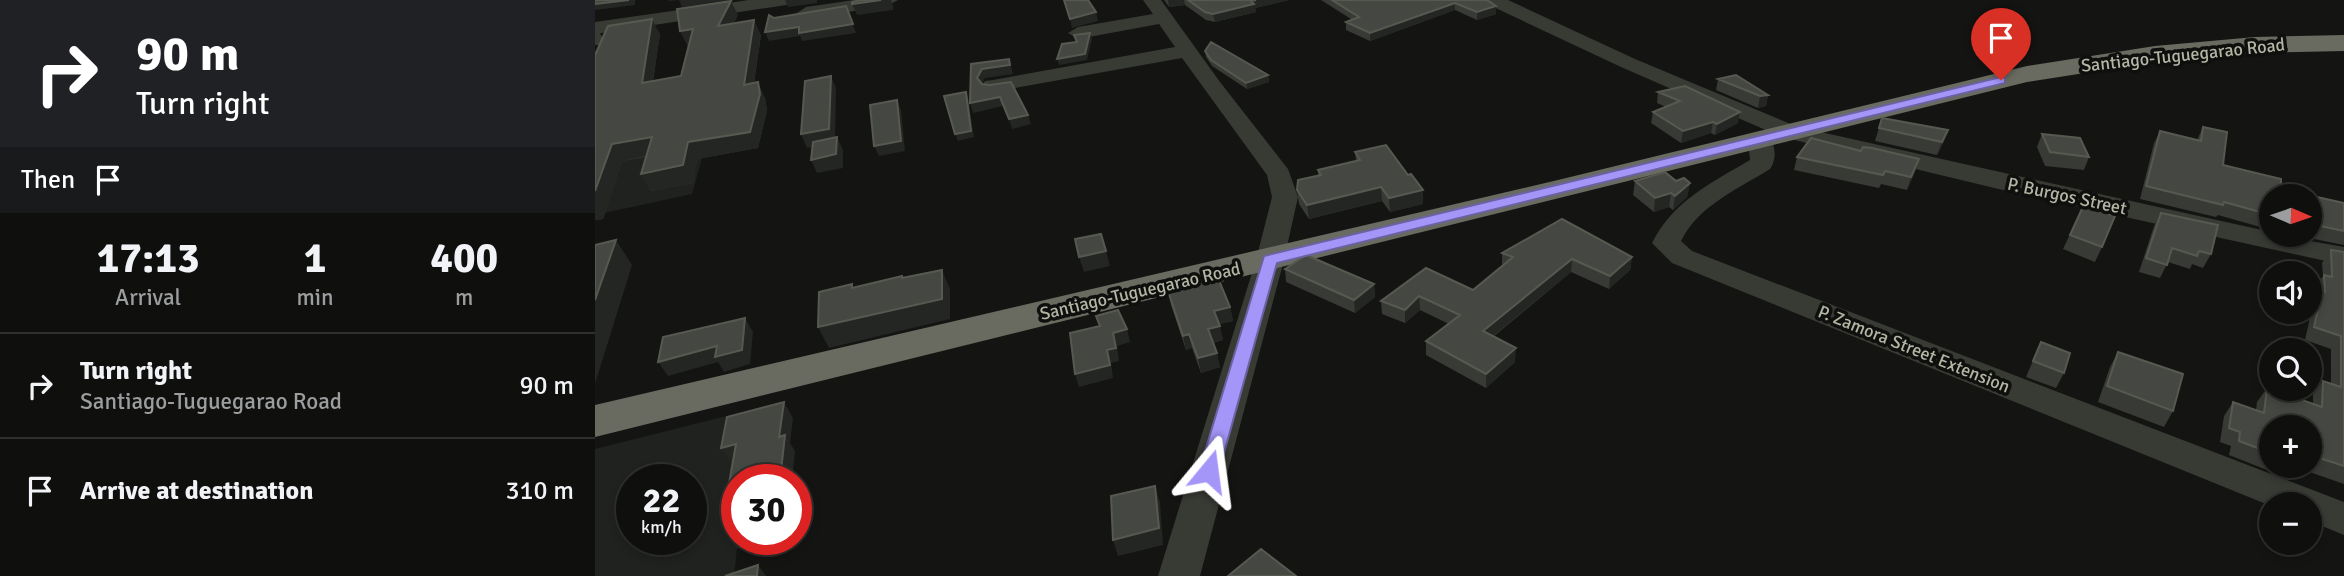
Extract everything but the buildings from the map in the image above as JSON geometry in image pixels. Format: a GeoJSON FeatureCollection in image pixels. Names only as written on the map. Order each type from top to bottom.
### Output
{"type":"FeatureCollection","features":[{"type":"Feature","properties":{"kind":"highway","name":"Santiago-Tuguegarao Road"},"geometry":{"type":"LineString","coordinates":[[595,421],[1270,260],[2027,74],[2125,57],[2255,45],[2344,43]]}},
{"type":"Feature","properties":{"kind":"street"},"geometry":{"type":"LineString","coordinates":[[595,28],[782,8],[889,0]]}},
{"type":"Feature","properties":{"kind":"street","name":"P. Burgos Street"},"geometry":{"type":"LineString","coordinates":[[1493,0],[1775,136],[2344,256]]}},
{"type":"Feature","properties":{"kind":"street"},"geometry":{"type":"LineString","coordinates":[[1078,33],[1158,9],[1186,51],[1279,174],[1283,187],[1284,208],[1179,576]]}},
{"type":"Feature","properties":{"kind":"street"},"geometry":{"type":"LineString","coordinates":[[993,86],[1186,51]]}},
{"type":"Feature","properties":{"kind":"street","name":"P. Zamora Street Extension"},"geometry":{"type":"LineString","coordinates":[[1775,136],[1761,164],[1686,212],[1671,228],[1666,243],[1682,257],[2275,492]]}},
{"type":"Feature","properties":{"kind":"street","name":"P. Zamora Street Extension"},"geometry":{"type":"LineString","coordinates":[[2322,510],[2344,519]]}},
{"type":"Feature","properties":{"kind":"shaded area"},"geometry":{"type":"Polygon","coordinates":[[[721,90],[692,194],[595,215],[595,112],[721,90]]]}},
{"type":"Feature","properties":{"kind":"shaded area"},"geometry":{"type":"Polygon","coordinates":[[[750,410],[745,464],[721,464],[721,555],[736,555],[734,576],[595,576],[595,449],[750,410]]]}},
{"type":"Feature","properties":{"kind":"route"},"geometry":{"type":"LineString","coordinates":[[1209,471],[1270,260],[2001,80]]}}]}
